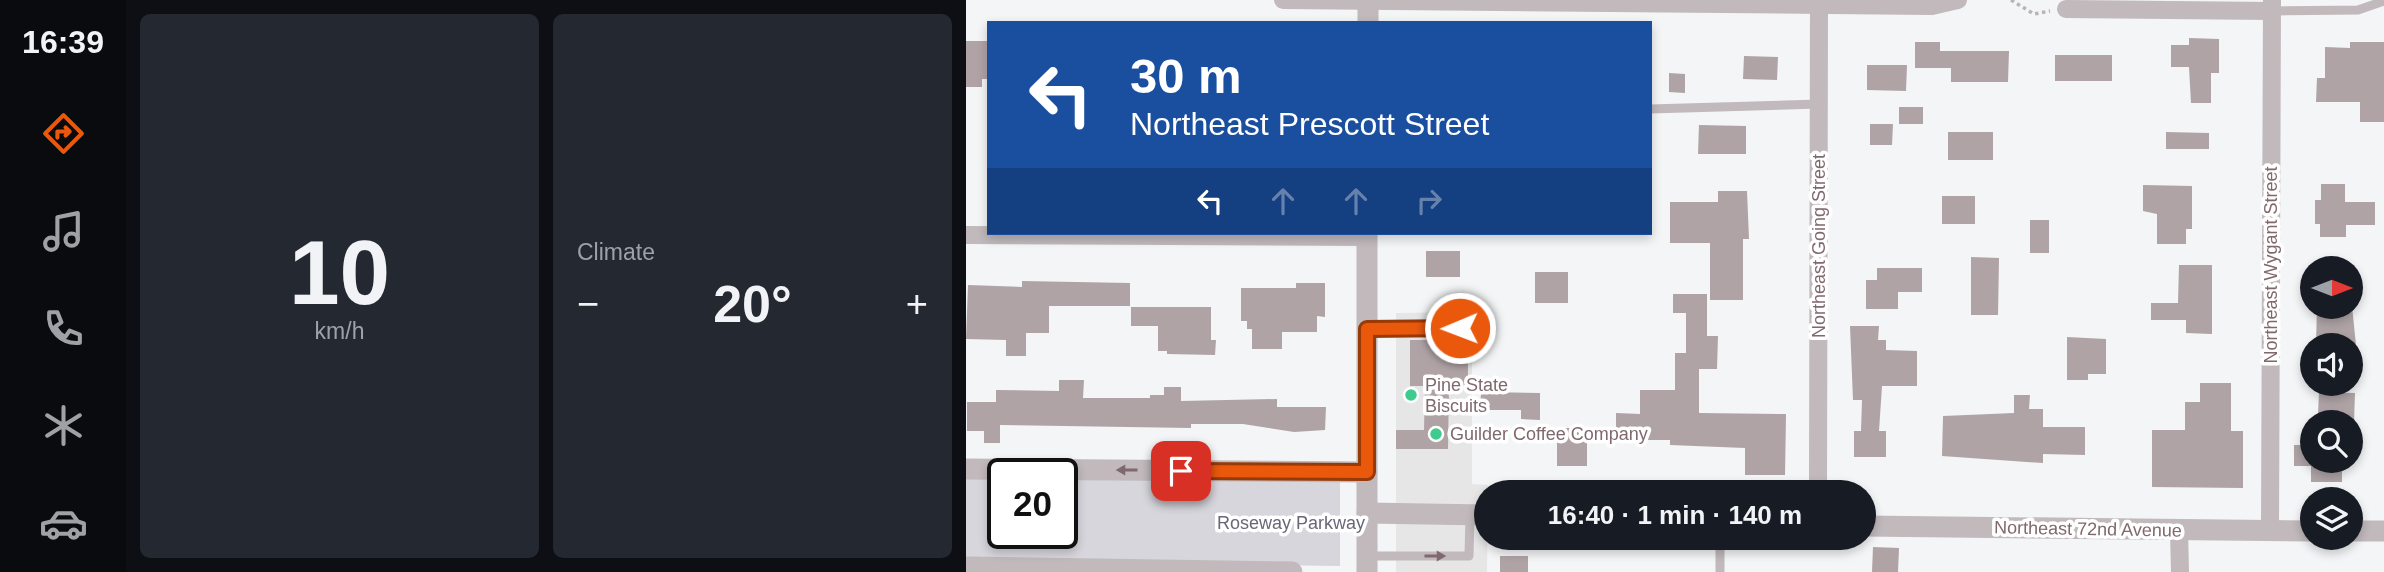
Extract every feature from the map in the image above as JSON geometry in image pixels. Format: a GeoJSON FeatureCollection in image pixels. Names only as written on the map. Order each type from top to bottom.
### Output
{"type":"FeatureCollection","features":[{"type":"Feature","properties":{"kind":"street"},"geometry":{"type":"LineString","coordinates":[[1283,0],[1819,2],[1932,6],[1958,0]]}},
{"type":"Feature","properties":{"kind":"street"},"geometry":{"type":"LineString","coordinates":[[1368,0],[1368,21]]}},
{"type":"Feature","properties":{"kind":"street","name":"Northeast Going Street"},"geometry":{"type":"LineString","coordinates":[[1818,480],[1819,2]]}},
{"type":"Feature","properties":{"kind":"street"},"geometry":{"type":"LineString","coordinates":[[2066,9],[2272,6]]}},
{"type":"Feature","properties":{"kind":"street","name":"Northeast Wygant Street"},"geometry":{"type":"LineString","coordinates":[[2270,530],[2272,6]]}},
{"type":"Feature","properties":{"kind":"street"},"geometry":{"type":"LineString","coordinates":[[966,234],[987,234]]}},
{"type":"Feature","properties":{"kind":"street"},"geometry":{"type":"LineString","coordinates":[[1367,235],[1367,564]]}},
{"type":"Feature","properties":{"kind":"street"},"geometry":{"type":"LineString","coordinates":[[966,469],[1367,472]]}},
{"type":"Feature","properties":{"kind":"street"},"geometry":{"type":"LineString","coordinates":[[1367,513],[1474,515]]}},
{"type":"Feature","properties":{"kind":"street","name":"Northeast 72nd Avenue"},"geometry":{"type":"LineString","coordinates":[[1876,526],[2300,531]]}},
{"type":"Feature","properties":{"kind":"street"},"geometry":{"type":"LineString","coordinates":[[2179,530],[2180,572]]}},
{"type":"Feature","properties":{"kind":"street"},"geometry":{"type":"LineString","coordinates":[[2363,531],[2384,531]]}},
{"type":"Feature","properties":{"kind":"street"},"geometry":{"type":"LineString","coordinates":[[966,567],[1292,572]]}},
{"type":"Feature","properties":{"kind":"lane"},"geometry":{"type":"LineString","coordinates":[[2272,6],[2358,10],[2384,1]]}},
{"type":"Feature","properties":{"kind":"lane"},"geometry":{"type":"LineString","coordinates":[[1652,109],[1819,104]]}},
{"type":"Feature","properties":{"kind":"lane"},"geometry":{"type":"LineString","coordinates":[[1367,329],[1460,328]]}},
{"type":"Feature","properties":{"kind":"lane"},"geometry":{"type":"LineString","coordinates":[[1367,564],[1469,556],[1474,533]]}},
{"type":"Feature","properties":{"kind":"lane"},"geometry":{"type":"LineString","coordinates":[[1720,550],[1720,572]]}},
{"type":"Feature","properties":{"kind":"path"},"geometry":{"type":"LineString","coordinates":[[2011,0],[2034,14],[2066,9]]}},
{"type":"Feature","properties":{"kind":"shaded area"},"geometry":{"type":"Polygon","coordinates":[[[1472,312],[1474,550],[1487,550],[1487,572],[1396,572],[1396,313],[1472,312]]]}},
{"type":"Feature","properties":{"kind":"green space","name":"Roseway Parkway"},"geometry":{"type":"Polygon","coordinates":[[[966,478],[987,479],[987,549],[1078,549],[1078,479],[1340,481],[1340,566],[966,560],[966,478]]]}},
{"type":"Feature","properties":{"kind":"building"},"geometry":{"type":"Polygon","coordinates":[[[2189,38],[2219,39],[2219,73],[2211,73],[2211,103],[2191,103],[2189,67],[2171,67],[2171,45],[2189,45],[2189,38]]]}},
{"type":"Feature","properties":{"kind":"building"},"geometry":{"type":"Polygon","coordinates":[[[966,41],[987,41],[987,79],[982,79],[982,87],[966,87],[966,41]]]}},
{"type":"Feature","properties":{"kind":"building"},"geometry":{"type":"Polygon","coordinates":[[[1915,42],[1940,42],[1940,51],[2009,51],[2008,82],[1951,82],[1951,68],[1915,68],[1915,42]]]}},
{"type":"Feature","properties":{"kind":"building"},"geometry":{"type":"Polygon","coordinates":[[[2350,42],[2384,42],[2384,122],[2360,122],[2360,102],[2316,102],[2317,78],[2325,78],[2325,47],[2350,48],[2350,42]]]}},
{"type":"Feature","properties":{"kind":"building"},"geometry":{"type":"Polygon","coordinates":[[[2055,55],[2112,55],[2112,81],[2055,81],[2055,55]]]}},
{"type":"Feature","properties":{"kind":"building"},"geometry":{"type":"Polygon","coordinates":[[[1744,56],[1778,57],[1777,80],[1743,79],[1744,56]]]}},
{"type":"Feature","properties":{"kind":"building"},"geometry":{"type":"Polygon","coordinates":[[[1867,65],[1907,65],[1906,91],[1867,90],[1867,65]]]}},
{"type":"Feature","properties":{"kind":"building"},"geometry":{"type":"Polygon","coordinates":[[[1669,73],[1685,74],[1685,93],[1669,92],[1669,73]]]}},
{"type":"Feature","properties":{"kind":"building"},"geometry":{"type":"Polygon","coordinates":[[[1899,107],[1923,107],[1923,124],[1899,124],[1899,107]]]}},
{"type":"Feature","properties":{"kind":"building"},"geometry":{"type":"Polygon","coordinates":[[[1870,124],[1893,124],[1892,145],[1870,145],[1870,124]]]}},
{"type":"Feature","properties":{"kind":"building"},"geometry":{"type":"Polygon","coordinates":[[[1699,125],[1746,126],[1746,154],[1698,154],[1699,125]]]}},
{"type":"Feature","properties":{"kind":"building"},"geometry":{"type":"Polygon","coordinates":[[[1948,132],[1993,132],[1993,160],[1948,160],[1948,132]]]}},
{"type":"Feature","properties":{"kind":"building"},"geometry":{"type":"Polygon","coordinates":[[[2166,132],[2209,133],[2209,149],[2166,149],[2166,132]]]}},
{"type":"Feature","properties":{"kind":"building"},"geometry":{"type":"Polygon","coordinates":[[[2321,184],[2345,184],[2345,202],[2375,202],[2375,225],[2346,225],[2346,237],[2320,237],[2320,224],[2315,224],[2315,200],[2321,200],[2321,184]]]}},
{"type":"Feature","properties":{"kind":"building"},"geometry":{"type":"Polygon","coordinates":[[[2143,185],[2192,186],[2192,229],[2186,229],[2186,244],[2157,244],[2157,214],[2143,211],[2143,185]]]}},
{"type":"Feature","properties":{"kind":"building"},"geometry":{"type":"Polygon","coordinates":[[[1718,191],[1747,191],[1749,239],[1743,239],[1743,300],[1710,300],[1710,243],[1670,243],[1670,202],[1718,202],[1718,191]]]}},
{"type":"Feature","properties":{"kind":"building"},"geometry":{"type":"Polygon","coordinates":[[[1942,196],[1975,196],[1975,224],[1942,224],[1942,196]]]}},
{"type":"Feature","properties":{"kind":"building"},"geometry":{"type":"Polygon","coordinates":[[[2030,220],[2049,220],[2049,253],[2030,253],[2030,220]]]}},
{"type":"Feature","properties":{"kind":"building"},"geometry":{"type":"Polygon","coordinates":[[[1426,251],[1460,251],[1460,277],[1426,277],[1426,251]]]}},
{"type":"Feature","properties":{"kind":"building"},"geometry":{"type":"Polygon","coordinates":[[[1971,257],[1999,258],[1998,315],[1971,315],[1971,257]]]}},
{"type":"Feature","properties":{"kind":"building"},"geometry":{"type":"Polygon","coordinates":[[[2179,265],[2212,265],[2212,334],[2186,333],[2186,320],[2151,320],[2151,303],[2178,303],[2179,265]]]}},
{"type":"Feature","properties":{"kind":"building"},"geometry":{"type":"Polygon","coordinates":[[[1877,268],[1922,268],[1922,292],[1898,292],[1898,309],[1866,309],[1866,280],[1877,280],[1877,268]]]}},
{"type":"Feature","properties":{"kind":"building"},"geometry":{"type":"Polygon","coordinates":[[[1535,272],[1568,272],[1568,303],[1535,303],[1535,272]]]}},
{"type":"Feature","properties":{"kind":"building"},"geometry":{"type":"Polygon","coordinates":[[[1022,281],[1130,283],[1130,306],[1049,306],[1049,333],[1026,333],[1026,356],[1006,356],[1006,340],[966,339],[968,285],[1022,287],[1022,281]]]}},
{"type":"Feature","properties":{"kind":"building"},"geometry":{"type":"Polygon","coordinates":[[[1296,283],[1325,283],[1325,317],[1317,316],[1317,332],[1282,332],[1282,349],[1252,349],[1252,329],[1247,329],[1247,321],[1241,321],[1241,288],[1296,288],[1296,283]]]}},
{"type":"Feature","properties":{"kind":"building"},"geometry":{"type":"Polygon","coordinates":[[[1673,294],[1707,294],[1707,336],[1718,336],[1717,369],[1699,369],[1699,413],[1786,414],[1785,475],[1745,475],[1745,448],[1670,445],[1670,440],[1627,440],[1627,437],[1616,436],[1616,413],[1640,414],[1640,390],[1675,390],[1675,353],[1686,353],[1686,313],[1673,313],[1673,294]]]}},
{"type":"Feature","properties":{"kind":"building"},"geometry":{"type":"Polygon","coordinates":[[[1131,307],[1211,307],[1211,340],[1216,340],[1215,355],[1167,354],[1167,351],[1158,351],[1158,326],[1131,326],[1131,307]]]}},
{"type":"Feature","properties":{"kind":"building"},"geometry":{"type":"Polygon","coordinates":[[[2317,319],[2353,319],[2355,333],[2316,333],[2317,319]]]}},
{"type":"Feature","properties":{"kind":"building"},"geometry":{"type":"Polygon","coordinates":[[[1850,326],[1879,326],[1878,340],[1886,340],[1886,350],[1917,351],[1917,386],[1882,386],[1879,431],[1886,431],[1886,457],[1854,457],[1854,431],[1861,431],[1862,400],[1853,400],[1850,326]]]}},
{"type":"Feature","properties":{"kind":"building"},"geometry":{"type":"Polygon","coordinates":[[[2067,337],[2106,339],[2106,374],[2088,374],[2088,380],[2067,380],[2067,337]]]}},
{"type":"Feature","properties":{"kind":"building"},"geometry":{"type":"Polygon","coordinates":[[[1410,340],[1468,340],[1468,386],[1449,386],[1448,449],[1396,449],[1396,430],[1424,430],[1425,386],[1410,386],[1410,340]]]}},
{"type":"Feature","properties":{"kind":"building"},"geometry":{"type":"Polygon","coordinates":[[[1059,380],[1084,380],[1083,398],[1150,398],[1150,395],[1164,395],[1164,387],[1181,387],[1181,401],[1277,399],[1277,407],[1326,407],[1325,430],[1294,432],[1243,424],[1191,424],[1191,428],[1000,425],[1000,443],[984,443],[984,431],[967,431],[967,402],[996,402],[996,390],[1059,391],[1059,380]]]}},
{"type":"Feature","properties":{"kind":"building"},"geometry":{"type":"Polygon","coordinates":[[[2200,383],[2231,383],[2231,431],[2243,431],[2243,488],[2152,487],[2152,430],[2185,430],[2185,402],[2200,402],[2200,383]]]}},
{"type":"Feature","properties":{"kind":"building"},"geometry":{"type":"Polygon","coordinates":[[[1481,392],[1540,393],[1540,420],[1521,419],[1521,410],[1480,410],[1481,392]]]}},
{"type":"Feature","properties":{"kind":"building"},"geometry":{"type":"Polygon","coordinates":[[[2014,395],[2030,395],[2029,409],[2043,409],[2043,427],[2085,427],[2085,455],[2043,454],[2043,463],[1942,456],[1943,416],[2014,413],[2014,395]]]}},
{"type":"Feature","properties":{"kind":"building"},"geometry":{"type":"Polygon","coordinates":[[[2319,396],[2355,396],[2354,410],[2318,410],[2319,396]]]}},
{"type":"Feature","properties":{"kind":"building"},"geometry":{"type":"Polygon","coordinates":[[[1557,428],[1581,428],[1580,436],[1587,436],[1587,466],[1557,466],[1557,428]]]}},
{"type":"Feature","properties":{"kind":"building"},"geometry":{"type":"Polygon","coordinates":[[[2294,445],[2300,445],[2300,466],[2294,466],[2294,445]]]}},
{"type":"Feature","properties":{"kind":"building"},"geometry":{"type":"Polygon","coordinates":[[[2311,473],[2342,473],[2342,482],[2311,482],[2311,473]]]}},
{"type":"Feature","properties":{"kind":"building"},"geometry":{"type":"Polygon","coordinates":[[[1876,547],[1899,548],[1898,572],[1872,572],[1873,550],[1876,550],[1876,547]]]}},
{"type":"Feature","properties":{"kind":"building"},"geometry":{"type":"Polygon","coordinates":[[[1500,556],[1528,556],[1528,572],[1500,572],[1500,556]]]}},
{"type":"Feature","properties":{"kind":"place","name":"Pine State Biscuits"},"geometry":{"type":"Point","coordinates":[1411,395]}},
{"type":"Feature","properties":{"kind":"place","name":"Guilder Coffee Company"},"geometry":{"type":"Point","coordinates":[1436,434]}},
{"type":"Feature","properties":{"kind":"route"},"geometry":{"type":"LineString","coordinates":[[1181,471],[1367,472],[1367,329],[1460,328]]}}]}
